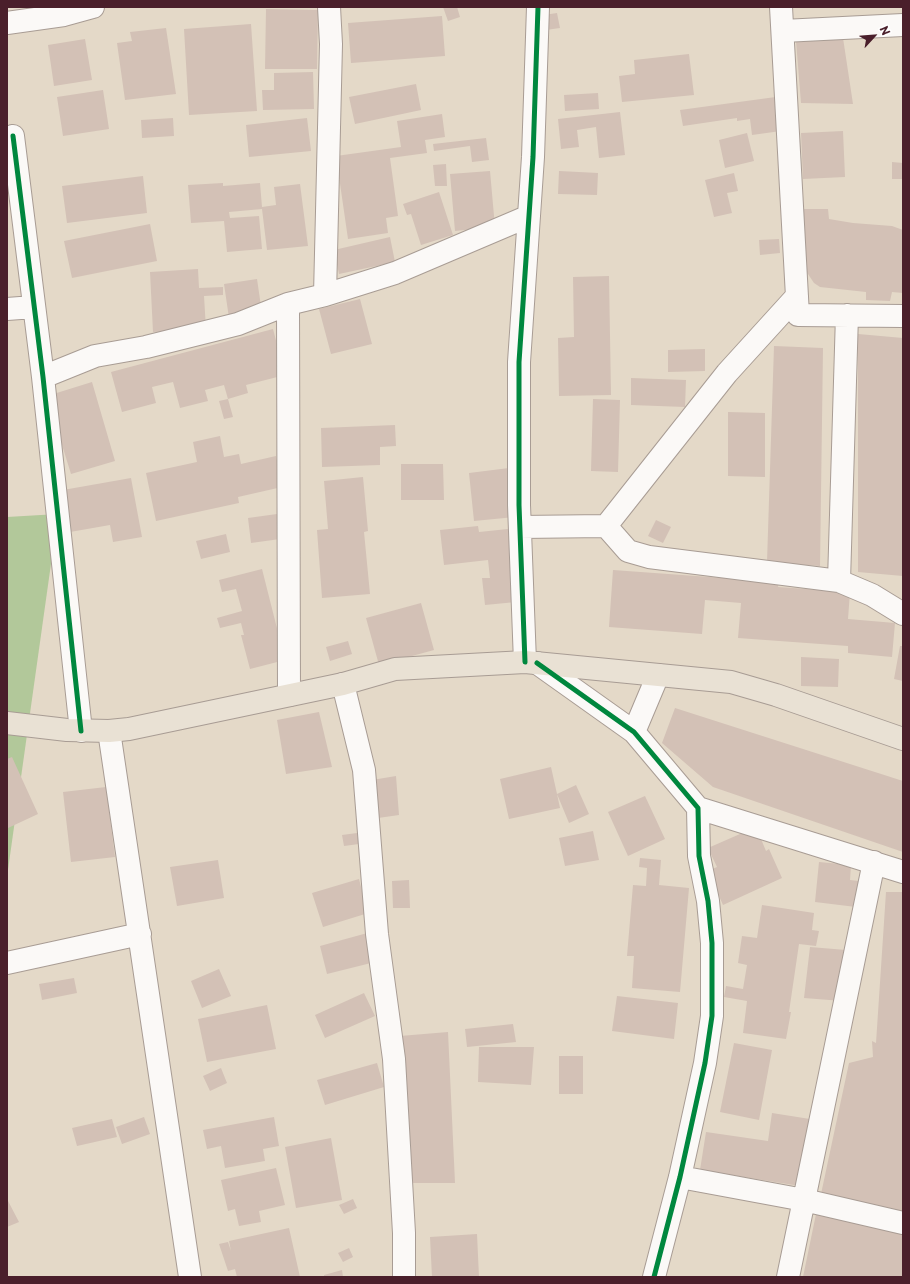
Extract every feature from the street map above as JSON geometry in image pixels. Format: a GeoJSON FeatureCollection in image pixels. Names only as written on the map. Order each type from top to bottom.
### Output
{"type":"FeatureCollection","features":[{"type":"Feature","properties":{"kind":"main road"},"geometry":{"type":"LineString","coordinates":[[7,723],[81,731],[110,731],[129,729],[343,684],[395,669],[531,663],[731,682],[776,695],[903,739]]}},
{"type":"Feature","properties":{"kind":"street"},"geometry":{"type":"LineString","coordinates":[[7,23],[64,15],[93,7]]}},
{"type":"Feature","properties":{"kind":"street"},"geometry":{"type":"LineString","coordinates":[[325,295],[331,44],[329,7]]}},
{"type":"Feature","properties":{"kind":"street"},"geometry":{"type":"LineString","coordinates":[[538,7],[538,42],[529,216],[519,362],[520,527],[531,663],[634,732],[698,808],[903,872]]}},
{"type":"Feature","properties":{"kind":"street"},"geometry":{"type":"LineString","coordinates":[[781,7],[798,315],[903,316]]}},
{"type":"Feature","properties":{"kind":"street"},"geometry":{"type":"LineString","coordinates":[[783,31],[903,25]]}},
{"type":"Feature","properties":{"kind":"street"},"geometry":{"type":"LineString","coordinates":[[13,136],[43,377],[81,731]]}},
{"type":"Feature","properties":{"kind":"street"},"geometry":{"type":"LineString","coordinates":[[43,377],[95,356],[146,347],[238,324],[288,304],[325,295],[395,273],[529,216]]}},
{"type":"Feature","properties":{"kind":"street"},"geometry":{"type":"LineString","coordinates":[[606,526],[727,373],[797,296]]}},
{"type":"Feature","properties":{"kind":"street"},"geometry":{"type":"LineString","coordinates":[[288,304],[289,695]]}},
{"type":"Feature","properties":{"kind":"street"},"geometry":{"type":"LineString","coordinates":[[7,309],[34,308]]}},
{"type":"Feature","properties":{"kind":"street"},"geometry":{"type":"LineString","coordinates":[[839,580],[847,315]]}},
{"type":"Feature","properties":{"kind":"street"},"geometry":{"type":"LineString","coordinates":[[520,527],[606,526],[628,551],[649,557],[839,580],[872,595],[903,614]]}},
{"type":"Feature","properties":{"kind":"street"},"geometry":{"type":"LineString","coordinates":[[634,732],[658,675]]}},
{"type":"Feature","properties":{"kind":"street"},"geometry":{"type":"LineString","coordinates":[[343,684],[364,770],[377,934],[394,1059],[404,1233],[404,1277]]}},
{"type":"Feature","properties":{"kind":"street"},"geometry":{"type":"LineString","coordinates":[[110,731],[190,1277]]}},
{"type":"Feature","properties":{"kind":"street"},"geometry":{"type":"LineString","coordinates":[[654,1277],[680,1176],[706,1063],[712,1016],[712,943],[708,901],[699,856],[698,808]]}},
{"type":"Feature","properties":{"kind":"street"},"geometry":{"type":"LineString","coordinates":[[788,1277],[874,862]]}},
{"type":"Feature","properties":{"kind":"street"},"geometry":{"type":"LineString","coordinates":[[7,963],[140,934]]}},
{"type":"Feature","properties":{"kind":"street"},"geometry":{"type":"LineString","coordinates":[[680,1176],[804,1200],[903,1222]]}},
{"type":"Feature","properties":{"kind":"green space"},"geometry":{"type":"Polygon","coordinates":[[[58,514],[7,877],[7,517],[58,514]]]}},
{"type":"Feature","properties":{"kind":"building"},"geometry":{"type":"Polygon","coordinates":[[[443,7],[457,7],[460,17],[448,21],[443,7]]]}},
{"type":"Feature","properties":{"kind":"building"},"geometry":{"type":"Polygon","coordinates":[[[266,9],[318,10],[317,69],[265,69],[266,9]]]}},
{"type":"Feature","properties":{"kind":"building"},"geometry":{"type":"Polygon","coordinates":[[[557,13],[560,28],[546,30],[544,15],[557,13]]]}},
{"type":"Feature","properties":{"kind":"building"},"geometry":{"type":"Polygon","coordinates":[[[442,16],[445,56],[351,63],[348,23],[442,16]]]}},
{"type":"Feature","properties":{"kind":"building"},"geometry":{"type":"Polygon","coordinates":[[[251,24],[257,111],[189,115],[184,29],[251,24]]]}},
{"type":"Feature","properties":{"kind":"building"},"geometry":{"type":"Polygon","coordinates":[[[166,28],[176,94],[125,100],[117,43],[132,41],[130,32],[166,28]]]}},
{"type":"Feature","properties":{"kind":"building"},"geometry":{"type":"Polygon","coordinates":[[[843,38],[853,104],[801,103],[796,41],[843,38]]]}},
{"type":"Feature","properties":{"kind":"building"},"geometry":{"type":"Polygon","coordinates":[[[85,39],[92,80],[54,86],[48,45],[85,39]]]}},
{"type":"Feature","properties":{"kind":"building"},"geometry":{"type":"Polygon","coordinates":[[[689,54],[694,95],[622,102],[619,76],[635,74],[634,60],[689,54]]]}},
{"type":"Feature","properties":{"kind":"building"},"geometry":{"type":"Polygon","coordinates":[[[313,72],[314,109],[263,110],[262,90],[274,90],[274,73],[313,72]]]}},
{"type":"Feature","properties":{"kind":"building"},"geometry":{"type":"Polygon","coordinates":[[[416,84],[421,110],[355,124],[349,97],[416,84]]]}},
{"type":"Feature","properties":{"kind":"building"},"geometry":{"type":"Polygon","coordinates":[[[103,90],[109,129],[63,136],[57,97],[103,90]]]}},
{"type":"Feature","properties":{"kind":"building"},"geometry":{"type":"Polygon","coordinates":[[[598,93],[599,109],[565,111],[564,95],[598,93]]]}},
{"type":"Feature","properties":{"kind":"building"},"geometry":{"type":"Polygon","coordinates":[[[783,96],[788,130],[752,135],[750,119],[737,121],[737,118],[683,126],[680,110],[783,96]]]}},
{"type":"Feature","properties":{"kind":"building"},"geometry":{"type":"Polygon","coordinates":[[[620,112],[625,155],[599,158],[596,127],[577,130],[579,147],[561,149],[558,119],[620,112]]]}},
{"type":"Feature","properties":{"kind":"building"},"geometry":{"type":"Polygon","coordinates":[[[442,114],[445,137],[425,140],[427,153],[390,158],[398,216],[386,218],[388,233],[348,239],[336,156],[401,147],[397,121],[442,114]]]}},
{"type":"Feature","properties":{"kind":"building"},"geometry":{"type":"Polygon","coordinates":[[[173,118],[174,136],[142,138],[141,120],[173,118]]]}},
{"type":"Feature","properties":{"kind":"building"},"geometry":{"type":"Polygon","coordinates":[[[307,118],[311,151],[249,157],[246,125],[307,118]]]}},
{"type":"Feature","properties":{"kind":"building"},"geometry":{"type":"Polygon","coordinates":[[[843,131],[845,177],[803,179],[801,133],[843,131]]]}},
{"type":"Feature","properties":{"kind":"building"},"geometry":{"type":"Polygon","coordinates":[[[747,133],[754,161],[725,168],[719,140],[747,133]]]}},
{"type":"Feature","properties":{"kind":"building"},"geometry":{"type":"Polygon","coordinates":[[[486,138],[489,160],[472,162],[470,146],[434,151],[433,144],[486,138]]]}},
{"type":"Feature","properties":{"kind":"building"},"geometry":{"type":"Polygon","coordinates":[[[892,162],[903,163],[903,179],[892,179],[892,162]]]}},
{"type":"Feature","properties":{"kind":"building"},"geometry":{"type":"Polygon","coordinates":[[[446,164],[447,186],[435,186],[433,165],[446,164]]]}},
{"type":"Feature","properties":{"kind":"building"},"geometry":{"type":"Polygon","coordinates":[[[490,171],[495,227],[455,231],[450,174],[490,171]]]}},
{"type":"Feature","properties":{"kind":"building"},"geometry":{"type":"Polygon","coordinates":[[[559,171],[598,173],[597,195],[558,194],[559,171]]]}},
{"type":"Feature","properties":{"kind":"building"},"geometry":{"type":"Polygon","coordinates":[[[734,173],[738,191],[727,193],[732,213],[714,217],[705,180],[734,173]]]}},
{"type":"Feature","properties":{"kind":"building"},"geometry":{"type":"Polygon","coordinates":[[[143,176],[147,213],[67,223],[62,186],[143,176]]]}},
{"type":"Feature","properties":{"kind":"building"},"geometry":{"type":"Polygon","coordinates":[[[223,183],[223,186],[260,183],[262,207],[276,205],[274,187],[300,184],[308,246],[267,250],[262,209],[229,212],[230,218],[259,216],[262,249],[227,252],[224,221],[191,223],[188,185],[223,183]]]}},
{"type":"Feature","properties":{"kind":"building"},"geometry":{"type":"Polygon","coordinates":[[[439,192],[453,235],[421,245],[411,214],[407,215],[403,204],[439,192]]]}},
{"type":"Feature","properties":{"kind":"building"},"geometry":{"type":"Polygon","coordinates":[[[802,209],[828,209],[829,219],[853,223],[892,226],[903,230],[903,293],[892,292],[890,301],[866,300],[866,292],[820,287],[814,283],[806,271],[802,209]]]}},
{"type":"Feature","properties":{"kind":"building"},"geometry":{"type":"Polygon","coordinates":[[[150,224],[157,261],[72,278],[64,241],[150,224]]]}},
{"type":"Feature","properties":{"kind":"building"},"geometry":{"type":"Polygon","coordinates":[[[390,237],[395,262],[339,274],[334,250],[390,237]]]}},
{"type":"Feature","properties":{"kind":"building"},"geometry":{"type":"Polygon","coordinates":[[[779,239],[780,253],[760,255],[759,240],[779,239]]]}},
{"type":"Feature","properties":{"kind":"building"},"geometry":{"type":"Polygon","coordinates":[[[198,269],[199,288],[223,287],[223,295],[204,296],[206,329],[153,332],[150,272],[198,269]]]}},
{"type":"Feature","properties":{"kind":"building"},"geometry":{"type":"Polygon","coordinates":[[[609,276],[611,395],[559,396],[558,338],[574,337],[573,277],[609,276]]]}},
{"type":"Feature","properties":{"kind":"building"},"geometry":{"type":"Polygon","coordinates":[[[257,279],[262,313],[229,318],[224,284],[257,279]]]}},
{"type":"Feature","properties":{"kind":"building"},"geometry":{"type":"Polygon","coordinates":[[[360,299],[372,344],[331,354],[319,309],[360,299]]]}},
{"type":"Feature","properties":{"kind":"building"},"geometry":{"type":"Polygon","coordinates":[[[273,329],[285,375],[246,385],[248,393],[228,399],[224,385],[205,390],[208,401],[180,408],[173,382],[152,387],[156,403],[122,412],[111,372],[273,329]]]}},
{"type":"Feature","properties":{"kind":"building"},"geometry":{"type":"Polygon","coordinates":[[[858,334],[903,338],[903,576],[858,572],[858,334]]]}},
{"type":"Feature","properties":{"kind":"building"},"geometry":{"type":"Polygon","coordinates":[[[774,346],[823,348],[820,566],[767,562],[774,346]]]}},
{"type":"Feature","properties":{"kind":"building"},"geometry":{"type":"Polygon","coordinates":[[[705,349],[705,371],[668,372],[668,350],[705,349]]]}},
{"type":"Feature","properties":{"kind":"building"},"geometry":{"type":"Polygon","coordinates":[[[631,378],[686,380],[685,407],[631,405],[631,378]]]}},
{"type":"Feature","properties":{"kind":"building"},"geometry":{"type":"Polygon","coordinates":[[[92,382],[115,461],[71,474],[47,396],[92,382]]]}},
{"type":"Feature","properties":{"kind":"building"},"geometry":{"type":"Polygon","coordinates":[[[228,399],[233,417],[224,419],[219,401],[228,399]]]}},
{"type":"Feature","properties":{"kind":"building"},"geometry":{"type":"Polygon","coordinates":[[[593,399],[620,400],[618,472],[591,471],[593,399]]]}},
{"type":"Feature","properties":{"kind":"building"},"geometry":{"type":"Polygon","coordinates":[[[728,412],[765,413],[765,477],[728,476],[728,412]]]}},
{"type":"Feature","properties":{"kind":"building"},"geometry":{"type":"Polygon","coordinates":[[[395,425],[396,446],[380,447],[380,465],[322,467],[321,428],[395,425]]]}},
{"type":"Feature","properties":{"kind":"building"},"geometry":{"type":"Polygon","coordinates":[[[220,436],[224,457],[239,454],[241,464],[276,456],[282,487],[238,497],[239,503],[156,521],[146,473],[197,462],[193,442],[220,436]]]}},
{"type":"Feature","properties":{"kind":"building"},"geometry":{"type":"Polygon","coordinates":[[[401,464],[443,464],[444,500],[401,500],[401,464]]]}},
{"type":"Feature","properties":{"kind":"building"},"geometry":{"type":"Polygon","coordinates":[[[509,468],[515,517],[474,521],[469,473],[509,468]]]}},
{"type":"Feature","properties":{"kind":"building"},"geometry":{"type":"Polygon","coordinates":[[[363,477],[368,531],[364,532],[370,594],[322,598],[317,530],[328,529],[324,481],[363,477]]]}},
{"type":"Feature","properties":{"kind":"building"},"geometry":{"type":"Polygon","coordinates":[[[131,478],[142,537],[113,542],[110,525],[70,532],[63,490],[131,478]]]}},
{"type":"Feature","properties":{"kind":"building"},"geometry":{"type":"Polygon","coordinates":[[[277,514],[280,539],[251,543],[248,518],[277,514]]]}},
{"type":"Feature","properties":{"kind":"building"},"geometry":{"type":"Polygon","coordinates":[[[656,520],[671,527],[663,543],[648,536],[656,520]]]}},
{"type":"Feature","properties":{"kind":"building"},"geometry":{"type":"Polygon","coordinates":[[[478,526],[479,532],[508,529],[516,602],[485,605],[482,578],[490,578],[488,560],[444,565],[440,530],[478,526]]]}},
{"type":"Feature","properties":{"kind":"building"},"geometry":{"type":"Polygon","coordinates":[[[226,534],[230,552],[201,559],[196,541],[226,534]]]}},
{"type":"Feature","properties":{"kind":"building"},"geometry":{"type":"Polygon","coordinates":[[[262,569],[285,660],[250,669],[241,635],[244,635],[241,623],[220,628],[217,618],[242,611],[236,589],[222,592],[219,580],[262,569]]]}},
{"type":"Feature","properties":{"kind":"building"},"geometry":{"type":"Polygon","coordinates":[[[613,570],[779,582],[778,587],[850,592],[848,619],[895,623],[892,657],[848,653],[848,646],[738,638],[741,603],[705,600],[702,634],[609,627],[613,570]]]}},
{"type":"Feature","properties":{"kind":"building"},"geometry":{"type":"Polygon","coordinates":[[[421,603],[434,650],[379,665],[366,618],[421,603]]]}},
{"type":"Feature","properties":{"kind":"building"},"geometry":{"type":"Polygon","coordinates":[[[348,641],[352,654],[330,661],[326,647],[348,641]]]}},
{"type":"Feature","properties":{"kind":"building"},"geometry":{"type":"Polygon","coordinates":[[[900,646],[903,646],[903,681],[894,679],[900,646]]]}},
{"type":"Feature","properties":{"kind":"building"},"geometry":{"type":"Polygon","coordinates":[[[801,657],[839,659],[838,687],[801,686],[801,657]]]}},
{"type":"Feature","properties":{"kind":"building"},"geometry":{"type":"Polygon","coordinates":[[[675,708],[903,781],[903,852],[713,787],[662,743],[675,708]]]}},
{"type":"Feature","properties":{"kind":"building"},"geometry":{"type":"Polygon","coordinates":[[[319,712],[332,767],[286,774],[277,720],[319,712]]]}},
{"type":"Feature","properties":{"kind":"building"},"geometry":{"type":"Polygon","coordinates":[[[12,757],[38,814],[8,828],[7,759],[12,757]]]}},
{"type":"Feature","properties":{"kind":"building"},"geometry":{"type":"Polygon","coordinates":[[[551,767],[560,808],[509,819],[500,779],[551,767]]]}},
{"type":"Feature","properties":{"kind":"building"},"geometry":{"type":"Polygon","coordinates":[[[396,776],[399,815],[371,819],[366,781],[396,776]]]}},
{"type":"Feature","properties":{"kind":"building"},"geometry":{"type":"Polygon","coordinates":[[[576,785],[589,814],[569,823],[557,794],[576,785]]]}},
{"type":"Feature","properties":{"kind":"building"},"geometry":{"type":"Polygon","coordinates":[[[106,787],[115,857],[71,862],[63,792],[106,787]]]}},
{"type":"Feature","properties":{"kind":"building"},"geometry":{"type":"Polygon","coordinates":[[[645,796],[665,839],[628,856],[608,812],[645,796]]]}},
{"type":"Feature","properties":{"kind":"building"},"geometry":{"type":"Polygon","coordinates":[[[756,827],[766,851],[769,849],[782,878],[723,905],[708,871],[717,867],[708,848],[756,827]]]}},
{"type":"Feature","properties":{"kind":"building"},"geometry":{"type":"Polygon","coordinates":[[[593,831],[599,860],[565,866],[559,838],[593,831]]]}},
{"type":"Feature","properties":{"kind":"building"},"geometry":{"type":"Polygon","coordinates":[[[357,833],[359,844],[344,846],[342,835],[357,833]]]}},
{"type":"Feature","properties":{"kind":"building"},"geometry":{"type":"Polygon","coordinates":[[[640,858],[661,860],[659,885],[689,888],[680,992],[632,988],[634,956],[627,956],[633,885],[646,886],[647,868],[639,867],[640,858]]]}},
{"type":"Feature","properties":{"kind":"building"},"geometry":{"type":"Polygon","coordinates":[[[218,860],[224,898],[177,906],[170,867],[218,860]]]}},
{"type":"Feature","properties":{"kind":"building"},"geometry":{"type":"Polygon","coordinates":[[[819,862],[851,865],[850,880],[859,881],[856,907],[815,902],[819,862]]]}},
{"type":"Feature","properties":{"kind":"building"},"geometry":{"type":"Polygon","coordinates":[[[359,879],[362,891],[371,888],[378,910],[323,927],[312,893],[359,879]]]}},
{"type":"Feature","properties":{"kind":"building"},"geometry":{"type":"Polygon","coordinates":[[[409,880],[410,908],[393,908],[392,881],[409,880]]]}},
{"type":"Feature","properties":{"kind":"building"},"geometry":{"type":"Polygon","coordinates":[[[886,892],[903,892],[903,1212],[821,1194],[849,1063],[873,1057],[872,1041],[876,1043],[886,892]]]}},
{"type":"Feature","properties":{"kind":"building"},"geometry":{"type":"Polygon","coordinates":[[[762,905],[814,913],[812,930],[819,931],[816,946],[799,944],[789,1012],[791,1012],[786,1039],[743,1033],[747,1001],[724,997],[726,986],[743,989],[747,965],[738,963],[742,936],[757,938],[762,905]]]}},
{"type":"Feature","properties":{"kind":"building"},"geometry":{"type":"Polygon","coordinates":[[[371,932],[379,961],[327,974],[320,946],[371,932]]]}},
{"type":"Feature","properties":{"kind":"building"},"geometry":{"type":"Polygon","coordinates":[[[810,947],[846,950],[842,1001],[804,998],[810,947]]]}},
{"type":"Feature","properties":{"kind":"building"},"geometry":{"type":"Polygon","coordinates":[[[219,969],[231,996],[202,1008],[191,981],[219,969]]]}},
{"type":"Feature","properties":{"kind":"building"},"geometry":{"type":"Polygon","coordinates":[[[74,978],[77,993],[42,1000],[39,984],[74,978]]]}},
{"type":"Feature","properties":{"kind":"building"},"geometry":{"type":"Polygon","coordinates":[[[364,993],[375,1016],[325,1038],[315,1015],[364,993]]]}},
{"type":"Feature","properties":{"kind":"building"},"geometry":{"type":"Polygon","coordinates":[[[617,996],[678,1003],[674,1039],[612,1031],[617,996]]]}},
{"type":"Feature","properties":{"kind":"building"},"geometry":{"type":"Polygon","coordinates":[[[267,1005],[276,1049],[207,1062],[198,1019],[267,1005]]]}},
{"type":"Feature","properties":{"kind":"building"},"geometry":{"type":"Polygon","coordinates":[[[513,1024],[516,1042],[467,1047],[465,1029],[513,1024]]]}},
{"type":"Feature","properties":{"kind":"building"},"geometry":{"type":"Polygon","coordinates":[[[448,1032],[455,1183],[404,1183],[400,1036],[448,1032]]]}},
{"type":"Feature","properties":{"kind":"building"},"geometry":{"type":"Polygon","coordinates":[[[734,1043],[772,1050],[759,1120],[720,1112],[734,1043]]]}},
{"type":"Feature","properties":{"kind":"building"},"geometry":{"type":"Polygon","coordinates":[[[479,1047],[534,1047],[531,1085],[478,1082],[479,1047]]]}},
{"type":"Feature","properties":{"kind":"building"},"geometry":{"type":"Polygon","coordinates":[[[559,1056],[583,1056],[583,1094],[559,1094],[559,1056]]]}},
{"type":"Feature","properties":{"kind":"building"},"geometry":{"type":"Polygon","coordinates":[[[377,1063],[384,1087],[325,1105],[317,1080],[377,1063]]]}},
{"type":"Feature","properties":{"kind":"building"},"geometry":{"type":"Polygon","coordinates":[[[221,1068],[227,1083],[210,1091],[203,1076],[221,1068]]]}},
{"type":"Feature","properties":{"kind":"building"},"geometry":{"type":"Polygon","coordinates":[[[772,1113],[810,1119],[800,1186],[700,1170],[706,1132],[768,1141],[772,1113]]]}},
{"type":"Feature","properties":{"kind":"building"},"geometry":{"type":"Polygon","coordinates":[[[144,1117],[150,1134],[122,1144],[116,1127],[144,1117]]]}},
{"type":"Feature","properties":{"kind":"building"},"geometry":{"type":"Polygon","coordinates":[[[274,1117],[279,1146],[263,1149],[265,1161],[225,1168],[221,1146],[207,1149],[203,1130],[274,1117]]]}},
{"type":"Feature","properties":{"kind":"building"},"geometry":{"type":"Polygon","coordinates":[[[112,1119],[117,1137],[77,1146],[72,1128],[112,1119]]]}},
{"type":"Feature","properties":{"kind":"building"},"geometry":{"type":"Polygon","coordinates":[[[331,1138],[342,1200],[296,1208],[285,1147],[331,1138]]]}},
{"type":"Feature","properties":{"kind":"building"},"geometry":{"type":"Polygon","coordinates":[[[276,1168],[285,1205],[259,1211],[261,1222],[239,1226],[235,1209],[228,1211],[221,1180],[276,1168]]]}},
{"type":"Feature","properties":{"kind":"building"},"geometry":{"type":"Polygon","coordinates":[[[7,1199],[19,1222],[7,1227],[7,1199]]]}},
{"type":"Feature","properties":{"kind":"building"},"geometry":{"type":"Polygon","coordinates":[[[353,1199],[357,1208],[344,1214],[339,1205],[353,1199]]]}},
{"type":"Feature","properties":{"kind":"building"},"geometry":{"type":"Polygon","coordinates":[[[816,1214],[903,1233],[903,1277],[803,1277],[816,1214]]]}},
{"type":"Feature","properties":{"kind":"building"},"geometry":{"type":"Polygon","coordinates":[[[289,1228],[300,1277],[237,1277],[235,1269],[228,1271],[219,1244],[228,1242],[231,1251],[229,1241],[289,1228]]]}},
{"type":"Feature","properties":{"kind":"building"},"geometry":{"type":"Polygon","coordinates":[[[477,1234],[479,1277],[432,1277],[430,1237],[477,1234]]]}},
{"type":"Feature","properties":{"kind":"building"},"geometry":{"type":"Polygon","coordinates":[[[349,1248],[353,1257],[343,1262],[338,1253],[349,1248]]]}},
{"type":"Feature","properties":{"kind":"building"},"geometry":{"type":"Polygon","coordinates":[[[342,1270],[343,1277],[324,1277],[324,1275],[342,1270]]]}},
{"type":"Feature","properties":{"kind":"cycle path"},"geometry":{"type":"LineString","coordinates":[[525,662],[519,505],[519,362],[533,157],[538,7]]}},
{"type":"Feature","properties":{"kind":"cycle path"},"geometry":{"type":"LineString","coordinates":[[13,136],[43,377],[81,731]]}},
{"type":"Feature","properties":{"kind":"cycle path"},"geometry":{"type":"LineString","coordinates":[[537,663],[634,732],[698,808],[699,856],[708,901],[712,943],[712,1016],[705,1063],[680,1177],[654,1277]]}}]}
